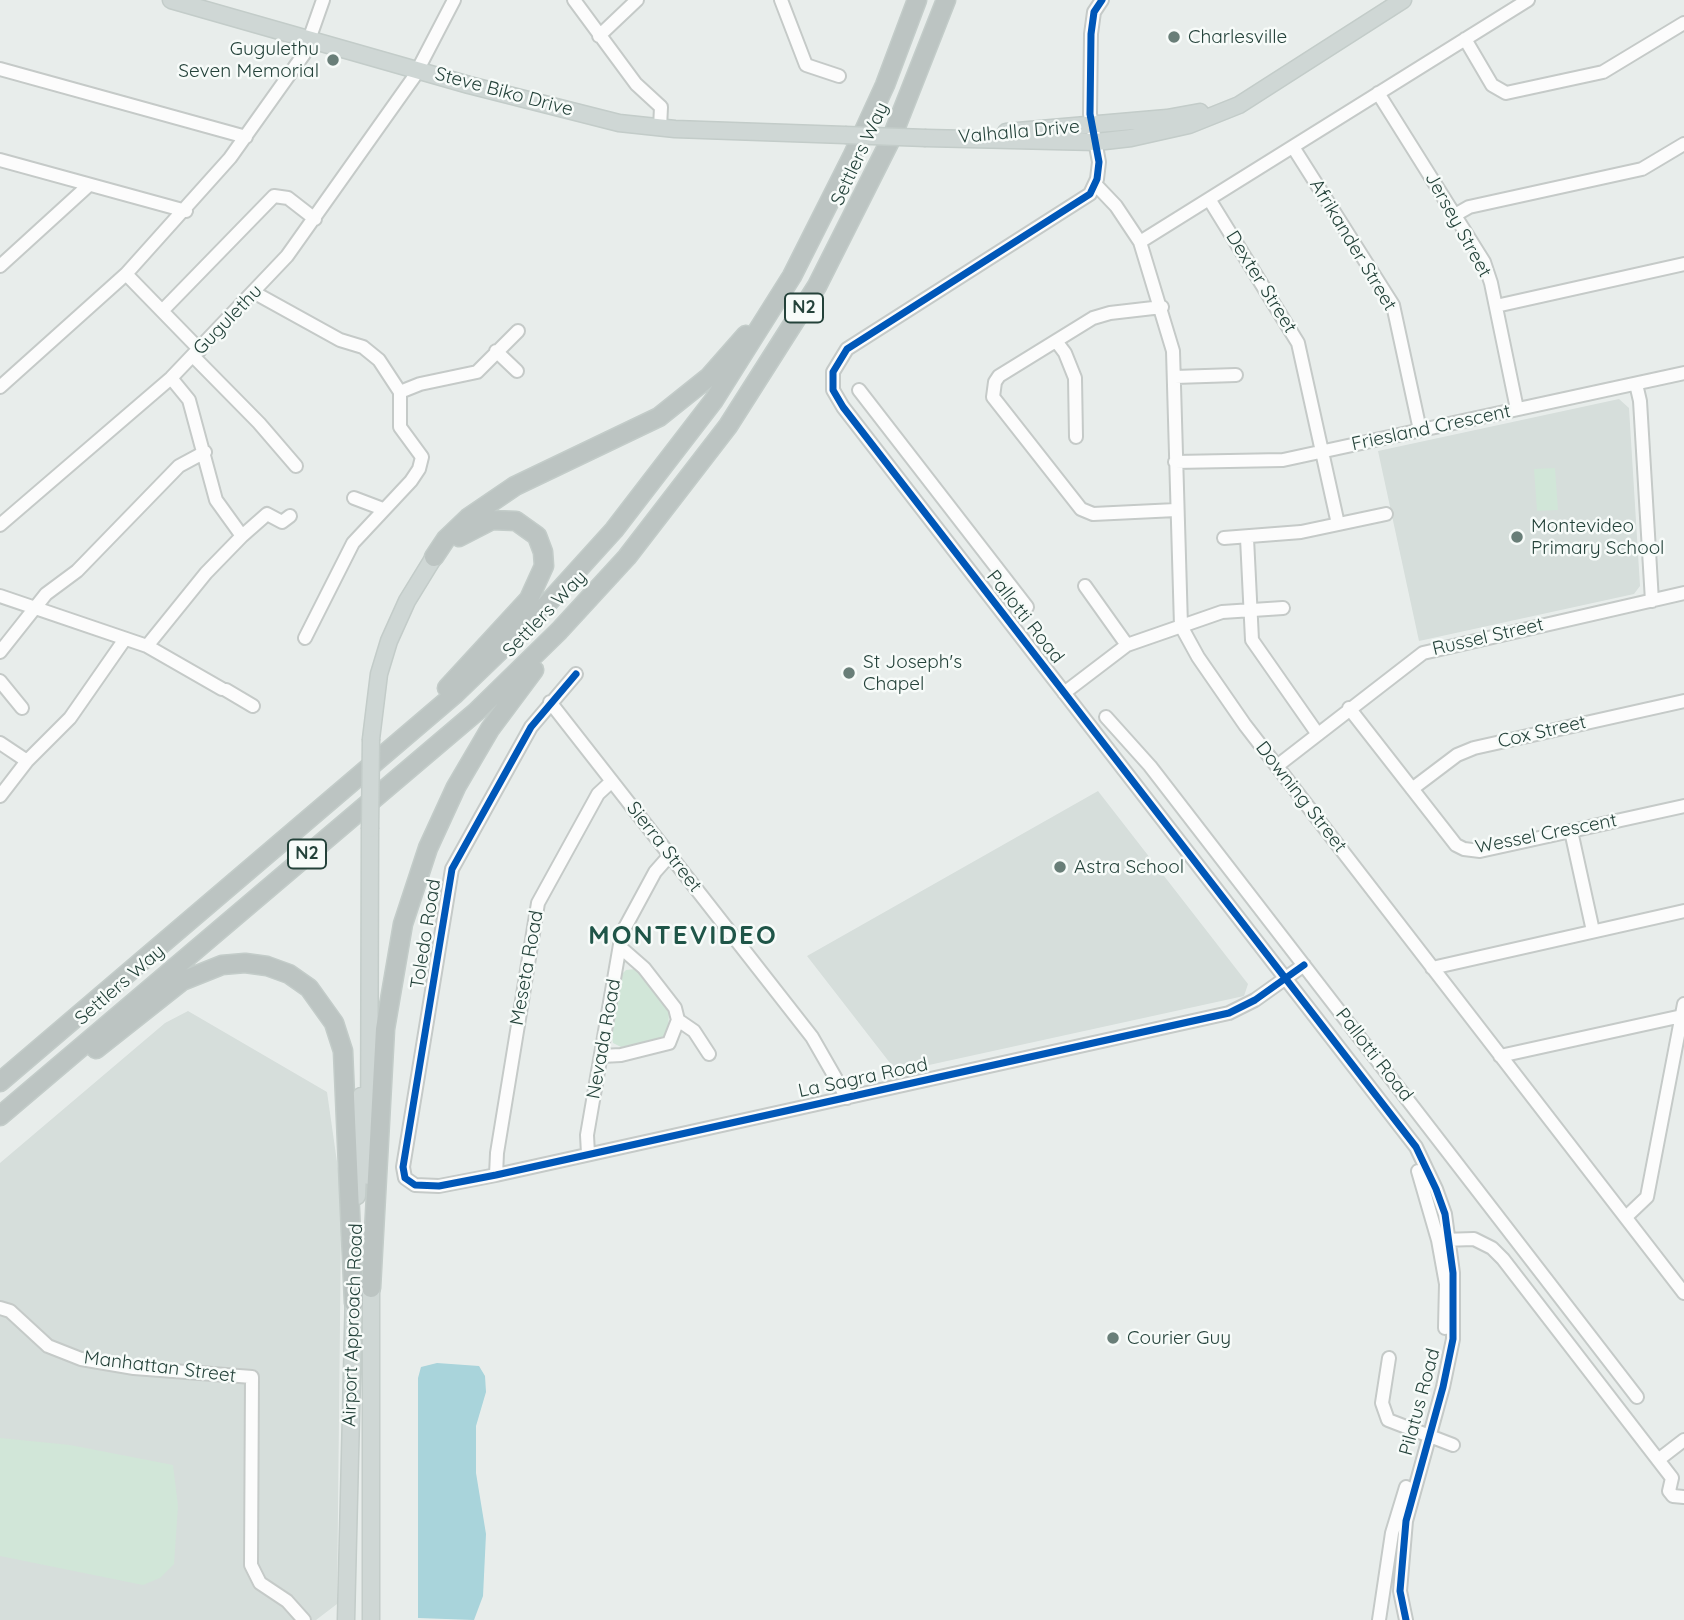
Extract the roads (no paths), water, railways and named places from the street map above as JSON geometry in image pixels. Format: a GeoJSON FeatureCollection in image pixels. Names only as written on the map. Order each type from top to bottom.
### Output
{"type":"FeatureCollection","features":[{"type":"Feature","properties":{"kind":"highway","name":"Settlers Way"},"geometry":{"type":"LineString","coordinates":[[0,1082],[387,753],[526,626],[593,555],[660,473],[718,394],[767,318],[823,218],[852,157],[891,69],[917,0]]}},
{"type":"Feature","properties":{"kind":"highway","name":"Settlers Way"},"geometry":{"type":"LineString","coordinates":[[0,1116],[476,712],[604,582],[709,453],[801,315],[878,168],[946,0]]}},
{"type":"Feature","properties":{"kind":"highway"},"geometry":{"type":"LineString","coordinates":[[435,557],[446,539],[468,518],[502,494],[659,417],[709,377],[752,328],[852,157]]}},
{"type":"Feature","properties":{"kind":"highway"},"geometry":{"type":"LineString","coordinates":[[387,753],[524,606],[539,583],[544,566],[543,552],[534,533],[521,523],[507,519],[492,520],[477,526],[435,557]]}},
{"type":"Feature","properties":{"kind":"highway"},"geometry":{"type":"LineString","coordinates":[[371,1288],[386,1015],[397,950],[415,885],[444,811],[482,741],[521,686],[604,582]]}},
{"type":"Feature","properties":{"kind":"highway"},"geometry":{"type":"LineString","coordinates":[[0,1125],[191,976],[222,965],[244,963],[289,974],[309,988],[323,1003],[334,1023],[343,1051],[354,1303]]}},
{"type":"Feature","properties":{"kind":"main road","name":"Steve Biko Drive"},"geometry":{"type":"LineString","coordinates":[[171,0],[417,73],[608,120],[660,128],[845,135]]}},
{"type":"Feature","properties":{"kind":"main road","name":"Valhalla Drive"},"geometry":{"type":"LineString","coordinates":[[845,135],[946,138],[1094,134],[1189,115],[1255,93],[1403,0]]}},
{"type":"Feature","properties":{"kind":"main road","name":"Airport Approach Road"},"geometry":{"type":"LineString","coordinates":[[371,1620],[371,1288],[367,1030],[371,739],[375,698],[384,655],[400,614],[435,557]]}},
{"type":"Feature","properties":{"kind":"main road","name":"Airport Approach Road"},"geometry":{"type":"LineString","coordinates":[[346,1620],[359,1115],[367,1030]]}},
{"type":"Feature","properties":{"kind":"street"},"geometry":{"type":"LineString","coordinates":[[0,387],[126,274],[186,211],[246,137],[312,40],[323,0]]}},
{"type":"Feature","properties":{"kind":"street","name":"Gugulethu"},"geometry":{"type":"LineString","coordinates":[[0,526],[171,378],[255,293],[315,219],[417,73],[454,0]]}},
{"type":"Feature","properties":{"kind":"street"},"geometry":{"type":"LineString","coordinates":[[574,0],[636,84],[661,107],[660,128]]}},
{"type":"Feature","properties":{"kind":"street"},"geometry":{"type":"LineString","coordinates":[[599,36],[637,0]]}},
{"type":"Feature","properties":{"kind":"street"},"geometry":{"type":"LineString","coordinates":[[781,0],[806,65],[839,76]]}},
{"type":"Feature","properties":{"kind":"street"},"geometry":{"type":"LineString","coordinates":[[1093,190],[1099,162],[1089,98],[1091,34],[1094,12],[1102,0]]}},
{"type":"Feature","properties":{"kind":"street"},"geometry":{"type":"LineString","coordinates":[[1140,242],[1528,0]]}},
{"type":"Feature","properties":{"kind":"street"},"geometry":{"type":"LineString","coordinates":[[1465,39],[1492,85],[1506,93],[1603,72],[1684,23]]}},
{"type":"Feature","properties":{"kind":"street"},"geometry":{"type":"LineString","coordinates":[[0,69],[246,137]]}},
{"type":"Feature","properties":{"kind":"street","name":"Jersey Street"},"geometry":{"type":"LineString","coordinates":[[1378,93],[1484,262],[1517,409]]}},
{"type":"Feature","properties":{"kind":"street"},"geometry":{"type":"LineString","coordinates":[[1455,215],[1469,207],[1642,169],[1684,144]]}},
{"type":"Feature","properties":{"kind":"street","name":"Afrikander Street"},"geometry":{"type":"LineString","coordinates":[[1293,147],[1393,305],[1420,430]]}},
{"type":"Feature","properties":{"kind":"street"},"geometry":{"type":"LineString","coordinates":[[0,160],[186,211]]}},
{"type":"Feature","properties":{"kind":"street"},"geometry":{"type":"LineString","coordinates":[[0,266],[89,185]]}},
{"type":"Feature","properties":{"kind":"street","name":"Downing Street"},"geometry":{"type":"LineString","coordinates":[[1093,190],[1124,219],[1140,242],[1162,307],[1173,351],[1181,625],[1198,657],[1277,766],[1684,1293]]}},
{"type":"Feature","properties":{"kind":"street","name":"Pallotti Road"},"geometry":{"type":"LineString","coordinates":[[1093,190],[841,355],[832,372],[833,390],[879,454],[1398,1126]]}},
{"type":"Feature","properties":{"kind":"street"},"geometry":{"type":"LineString","coordinates":[[163,310],[274,196],[288,198],[315,219]]}},
{"type":"Feature","properties":{"kind":"street","name":"Dexter Street"},"geometry":{"type":"LineString","coordinates":[[1209,199],[1298,343],[1338,524]]}},
{"type":"Feature","properties":{"kind":"street"},"geometry":{"type":"LineString","coordinates":[[1496,306],[1684,264]]}},
{"type":"Feature","properties":{"kind":"street"},"geometry":{"type":"LineString","coordinates":[[126,274],[163,310],[196,353],[296,466]]}},
{"type":"Feature","properties":{"kind":"street"},"geometry":{"type":"LineString","coordinates":[[255,293],[340,340],[368,350],[379,360],[400,392],[400,427],[422,457],[421,465],[347,552],[305,638]]}},
{"type":"Feature","properties":{"kind":"street"},"geometry":{"type":"LineString","coordinates":[[1162,307],[1103,314],[999,376],[993,389],[996,404],[1081,509],[1093,514],[1176,510]]}},
{"type":"Feature","properties":{"kind":"street"},"geometry":{"type":"LineString","coordinates":[[400,392],[420,384],[477,372],[519,331]]}},
{"type":"Feature","properties":{"kind":"street"},"geometry":{"type":"LineString","coordinates":[[1056,341],[1065,353],[1075,378],[1076,437]]}},
{"type":"Feature","properties":{"kind":"street"},"geometry":{"type":"LineString","coordinates":[[496,351],[517,371]]}},
{"type":"Feature","properties":{"kind":"street","name":"Friesland Crescent"},"geometry":{"type":"LineString","coordinates":[[1175,462],[1283,460],[1684,373]]}},
{"type":"Feature","properties":{"kind":"street"},"geometry":{"type":"LineString","coordinates":[[1175,377],[1236,375]]}},
{"type":"Feature","properties":{"kind":"street"},"geometry":{"type":"LineString","coordinates":[[171,378],[189,401],[216,500],[242,536]]}},
{"type":"Feature","properties":{"kind":"street"},"geometry":{"type":"LineString","coordinates":[[1636,384],[1640,401],[1652,601],[1684,593]]}},
{"type":"Feature","properties":{"kind":"street","name":"Pallotti Road"},"geometry":{"type":"LineString","coordinates":[[859,390],[1027,607]]}},
{"type":"Feature","properties":{"kind":"street"},"geometry":{"type":"LineString","coordinates":[[879,454],[898,440]]}},
{"type":"Feature","properties":{"kind":"street"},"geometry":{"type":"LineString","coordinates":[[0,652],[33,608],[77,570],[179,466],[205,452]]}},
{"type":"Feature","properties":{"kind":"street"},"geometry":{"type":"LineString","coordinates":[[354,498],[383,509]]}},
{"type":"Feature","properties":{"kind":"street"},"geometry":{"type":"LineString","coordinates":[[146,646],[206,573],[242,536],[267,514],[282,522],[290,516]]}},
{"type":"Feature","properties":{"kind":"street"},"geometry":{"type":"LineString","coordinates":[[1224,538],[1301,532],[1387,514]]}},
{"type":"Feature","properties":{"kind":"street"},"geometry":{"type":"LineString","coordinates":[[1247,538],[1249,610],[1255,647],[1317,733]]}},
{"type":"Feature","properties":{"kind":"street"},"geometry":{"type":"LineString","coordinates":[[978,582],[996,567]]}},
{"type":"Feature","properties":{"kind":"street"},"geometry":{"type":"LineString","coordinates":[[1085,586],[1127,645]]}},
{"type":"Feature","properties":{"kind":"street"},"geometry":{"type":"LineString","coordinates":[[0,596],[146,646],[253,706]]}},
{"type":"Feature","properties":{"kind":"street","name":"Russel Street"},"geometry":{"type":"LineString","coordinates":[[1277,766],[1407,663],[1432,649],[1652,601]]}},
{"type":"Feature","properties":{"kind":"street"},"geometry":{"type":"LineString","coordinates":[[1064,693],[1127,645],[1227,611],[1283,608]]}},
{"type":"Feature","properties":{"kind":"street"},"geometry":{"type":"LineString","coordinates":[[0,796],[27,761],[70,718],[125,639]]}},
{"type":"Feature","properties":{"kind":"street","name":"Toledo Road"},"geometry":{"type":"LineString","coordinates":[[415,1185],[405,1178],[403,1167],[452,869],[531,727],[576,674]]}},
{"type":"Feature","properties":{"kind":"street"},"geometry":{"type":"LineString","coordinates":[[0,681],[22,708]]}},
{"type":"Feature","properties":{"kind":"street","name":"Cox Street"},"geometry":{"type":"LineString","coordinates":[[1412,789],[1457,755],[1474,748],[1684,701]]}},
{"type":"Feature","properties":{"kind":"street","name":"Sierra Street"},"geometry":{"type":"LineString","coordinates":[[550,702],[812,1037],[847,1098]]}},
{"type":"Feature","properties":{"kind":"street","name":"Wessel Crescent"},"geometry":{"type":"LineString","coordinates":[[1349,709],[1456,845],[1464,849],[1480,851],[1684,806]]}},
{"type":"Feature","properties":{"kind":"street","name":"Pallotti Road"},"geometry":{"type":"LineString","coordinates":[[1106,717],[1150,766],[1637,1396]]}},
{"type":"Feature","properties":{"kind":"street"},"geometry":{"type":"LineString","coordinates":[[0,743],[27,761]]}},
{"type":"Feature","properties":{"kind":"street"},"geometry":{"type":"LineString","coordinates":[[1131,780],[1150,766]]}},
{"type":"Feature","properties":{"kind":"street","name":"Meseta Road"},"geometry":{"type":"LineString","coordinates":[[496,1175],[497,1153],[538,904],[598,794],[612,781]]}},
{"type":"Feature","properties":{"kind":"street"},"geometry":{"type":"LineString","coordinates":[[1571,831],[1593,931]]}},
{"type":"Feature","properties":{"kind":"street","name":"Nevada Road"},"geometry":{"type":"LineString","coordinates":[[588,1154],[587,1135],[625,923],[655,872],[670,855]]}},
{"type":"Feature","properties":{"kind":"street"},"geometry":{"type":"LineString","coordinates":[[1432,968],[1684,911]]}},
{"type":"Feature","properties":{"kind":"street"},"geometry":{"type":"LineString","coordinates":[[602,1056],[621,1055],[669,1043],[678,1020],[675,1008],[644,968],[620,947]]}},
{"type":"Feature","properties":{"kind":"street","name":"La Sagra Road"},"geometry":{"type":"LineString","coordinates":[[415,1185],[439,1186],[496,1175],[1228,1013],[1304,965]]}},
{"type":"Feature","properties":{"kind":"street"},"geometry":{"type":"LineString","coordinates":[[1500,1056],[1683,1010],[1647,1197],[1626,1217]]}},
{"type":"Feature","properties":{"kind":"street"},"geometry":{"type":"LineString","coordinates":[[678,1020],[694,1031],[709,1054]]}},
{"type":"Feature","properties":{"kind":"street","name":"Pilatus Road"},"geometry":{"type":"LineString","coordinates":[[1398,1126],[1424,1184],[1443,1240],[1446,1284],[1443,1359],[1424,1435],[1402,1545],[1400,1591],[1406,1620]]}},
{"type":"Feature","properties":{"kind":"street"},"geometry":{"type":"LineString","coordinates":[[1443,1240],[1474,1239],[1492,1248],[1658,1461],[1678,1477],[1670,1491],[1674,1496],[1684,1497]]}},
{"type":"Feature","properties":{"kind":"street"},"geometry":{"type":"LineString","coordinates":[[1534,1299],[1550,1285]]}},
{"type":"Feature","properties":{"kind":"street","name":"Manhattan Street"},"geometry":{"type":"LineString","coordinates":[[0,1308],[10,1311],[48,1346],[81,1359],[134,1368],[252,1377],[251,1565],[260,1583],[288,1601],[304,1620]]}},
{"type":"Feature","properties":{"kind":"street"},"geometry":{"type":"LineString","coordinates":[[1390,1358],[1382,1403],[1384,1414],[1392,1423],[1453,1445]]}},
{"type":"Feature","properties":{"kind":"street","name":"Pilatus Road"},"geometry":{"type":"LineString","coordinates":[[1379,1620],[1392,1533],[1424,1435]]}},
{"type":"Feature","properties":{"kind":"street"},"geometry":{"type":"LineString","coordinates":[[1658,1461],[1684,1440]]}},
{"type":"Feature","properties":{"kind":"water"},"geometry":{"type":"Polygon","coordinates":[[[437,1363],[479,1366],[485,1376],[486,1392],[476,1426],[476,1473],[486,1534],[483,1596],[474,1620],[418,1618],[418,1378],[421,1367],[437,1363]]]}},
{"type":"Feature","properties":{"kind":"place","name":"Charlesville"},"geometry":{"type":"Point","coordinates":[1174,37]}},
{"type":"Feature","properties":{"kind":"place","name":"Gugulethu Seven Memorial"},"geometry":{"type":"Point","coordinates":[333,60]}},
{"type":"Feature","properties":{"kind":"place","name":"Montevideo Primary School"},"geometry":{"type":"Point","coordinates":[1517,537]}},
{"type":"Feature","properties":{"kind":"place","name":"St Joseph's Chapel"},"geometry":{"type":"Point","coordinates":[849,673]}},
{"type":"Feature","properties":{"kind":"place","name":"Astra School"},"geometry":{"type":"Point","coordinates":[1060,867]}},
{"type":"Feature","properties":{"kind":"place","name":"Courier Guy"},"geometry":{"type":"Point","coordinates":[1113,1338]}},
{"type":"Feature","properties":{"kind":"district","name":"MONTEVIDEO"},"geometry":{"type":"Point","coordinates":[683,936]}}]}
